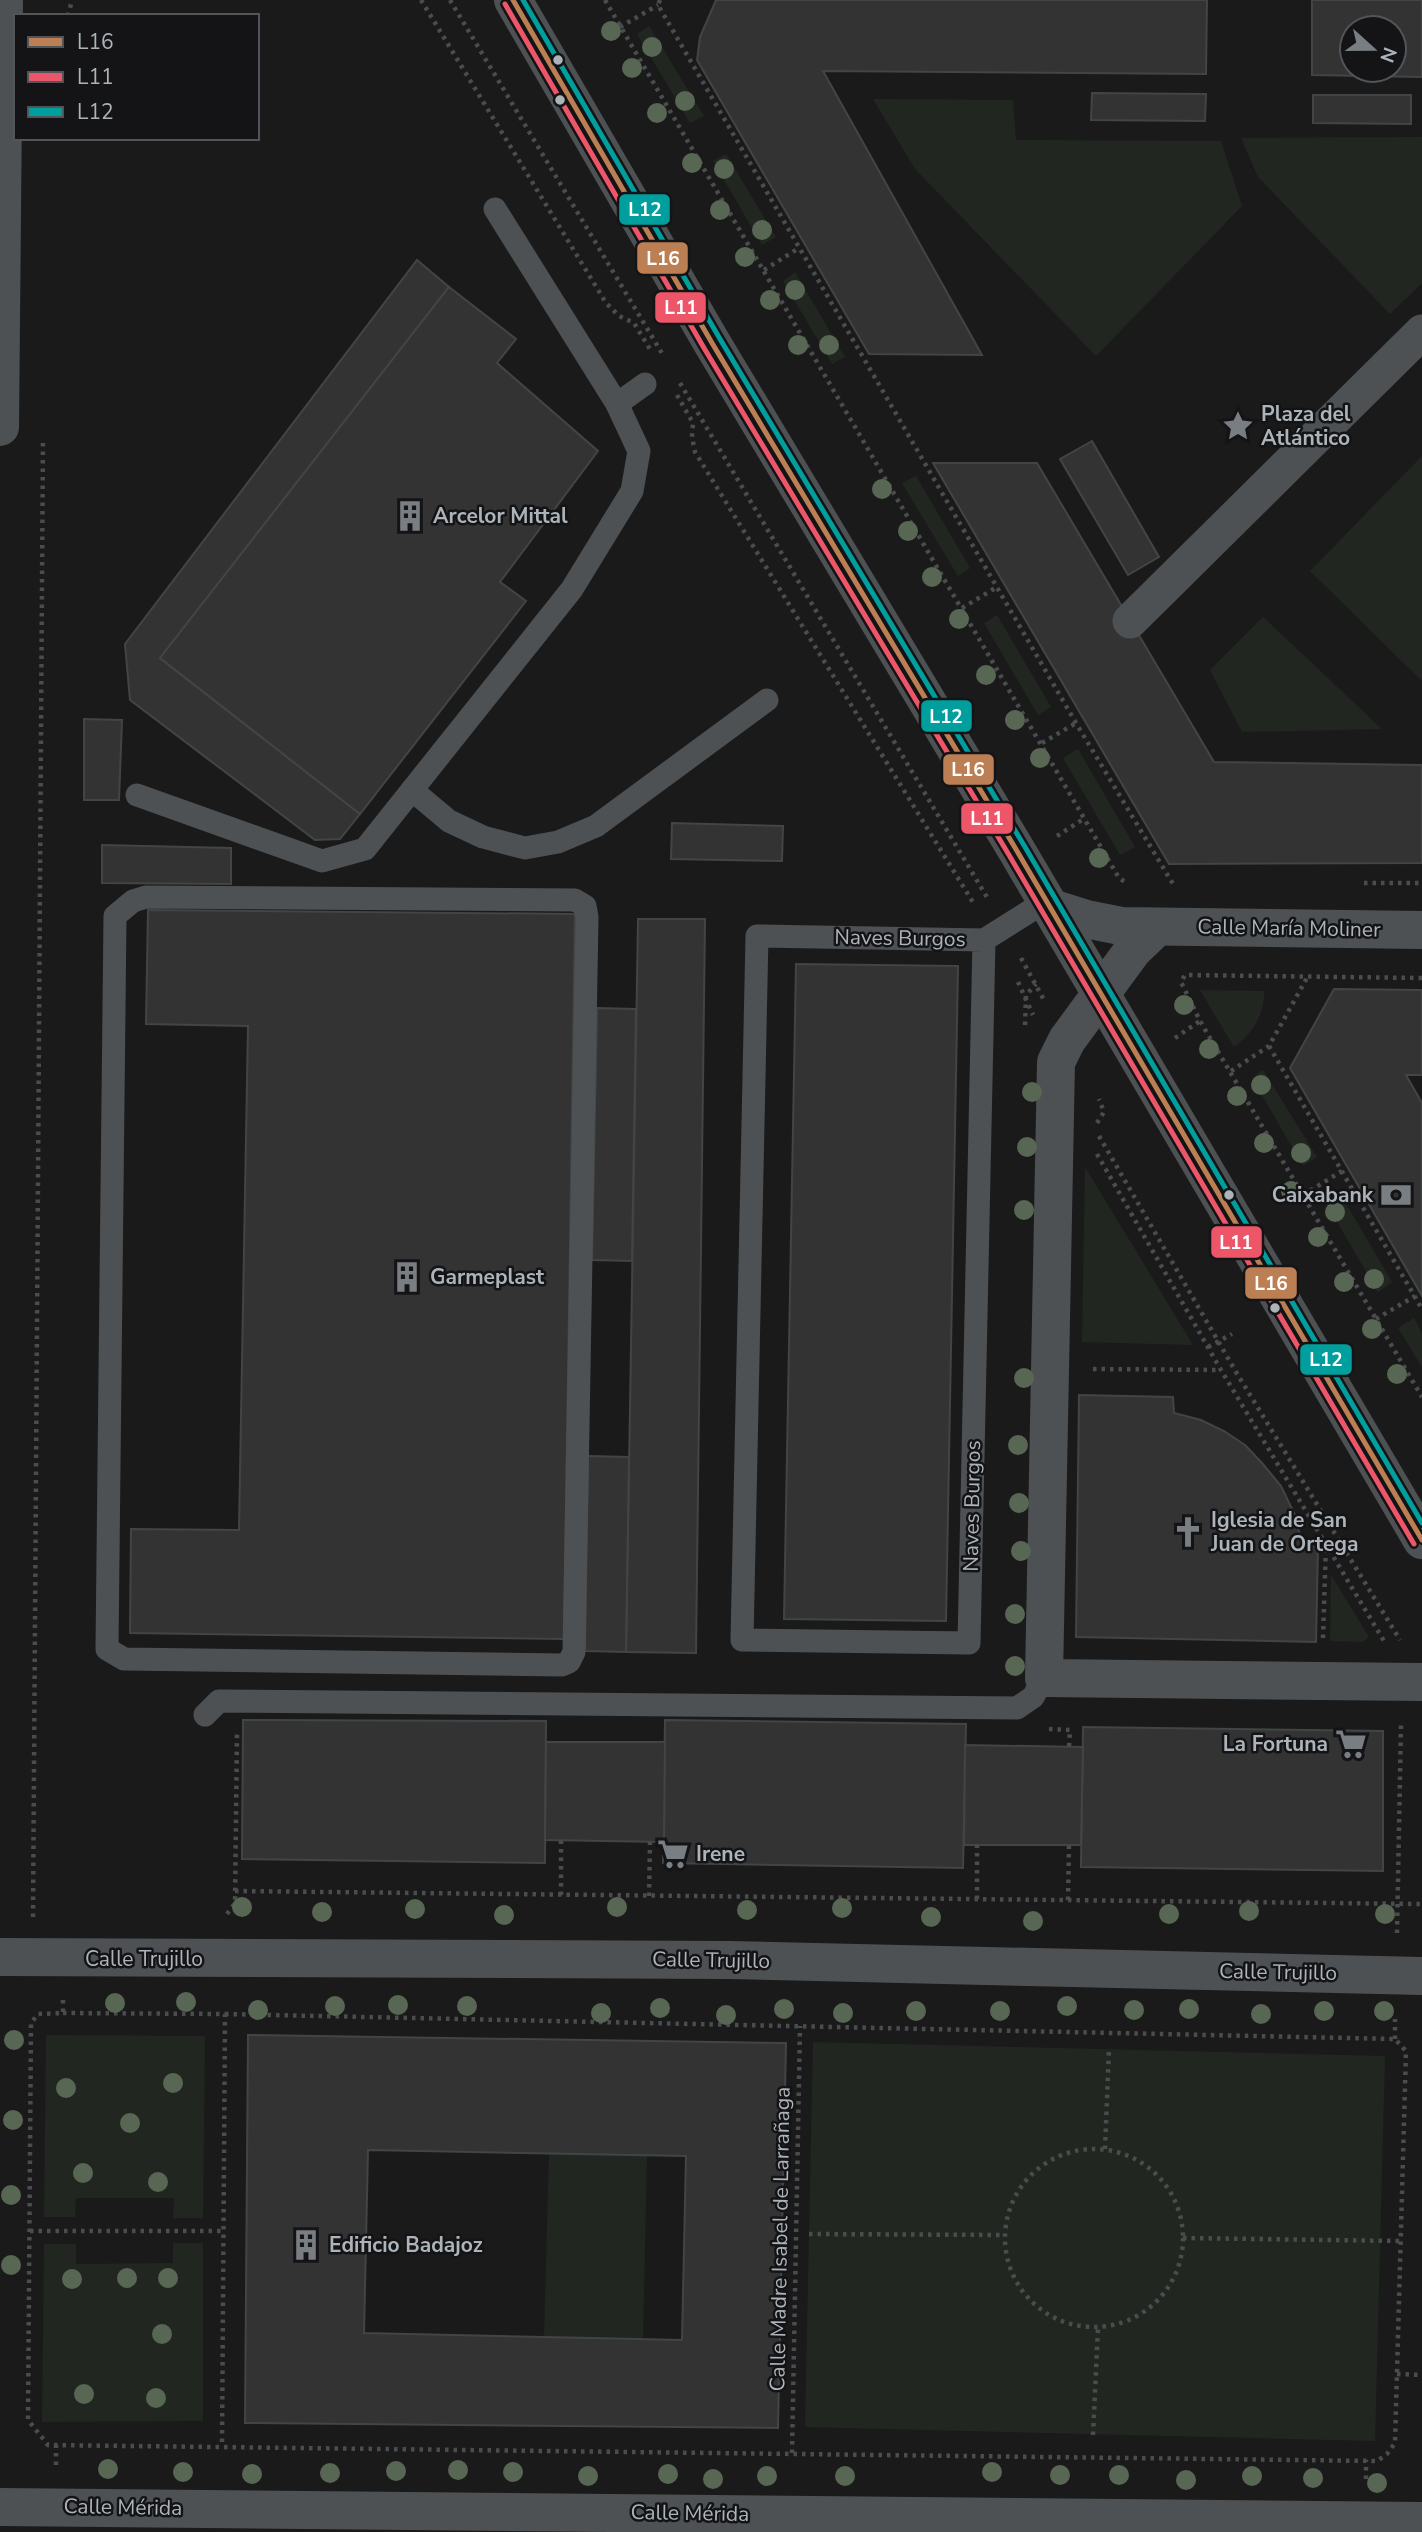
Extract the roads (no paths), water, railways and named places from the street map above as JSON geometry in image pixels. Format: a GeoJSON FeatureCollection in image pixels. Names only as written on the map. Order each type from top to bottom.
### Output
{"type":"FeatureCollection","features":[{"type":"Feature","properties":{"kind":"street"},"geometry":{"type":"LineString","coordinates":[[0,427],[4,0]]}},
{"type":"Feature","properties":{"kind":"street"},"geometry":{"type":"LineString","coordinates":[[513,0],[712,343],[1049,904],[1422,1541]]}},
{"type":"Feature","properties":{"kind":"street"},"geometry":{"type":"LineString","coordinates":[[1130,621],[1422,332]]}},
{"type":"Feature","properties":{"kind":"street","name":"Calle María Moliner"},"geometry":{"type":"LineString","coordinates":[[1049,904],[1086,919],[1121,926],[1422,930]]}},
{"type":"Feature","properties":{"kind":"street"},"geometry":{"type":"LineString","coordinates":[[1157,927],[1133,950],[1067,1040],[1056,1062],[1044,1678],[1407,1682]]}},
{"type":"Feature","properties":{"kind":"street","name":"Calle Trujillo"},"geometry":{"type":"LineString","coordinates":[[0,1957],[729,1960],[1422,1976]]}},
{"type":"Feature","properties":{"kind":"street","name":"Calle Mérida"},"geometry":{"type":"LineString","coordinates":[[0,2507],[1422,2521]]}},
{"type":"Feature","properties":{"kind":"lane"},"geometry":{"type":"LineString","coordinates":[[137,796],[322,862],[365,849],[572,589],[632,491],[639,450],[617,404],[495,209]]}},
{"type":"Feature","properties":{"kind":"lane"},"geometry":{"type":"LineString","coordinates":[[617,404],[645,384]]}},
{"type":"Feature","properties":{"kind":"lane"},"geometry":{"type":"LineString","coordinates":[[412,790],[449,821],[484,837],[525,848],[558,842],[596,826],[767,700]]}},
{"type":"Feature","properties":{"kind":"lane"},"geometry":{"type":"LineString","coordinates":[[146,897],[575,900],[585,906],[587,931],[574,1652],[569,1662],[562,1665],[124,1659],[107,1649],[115,916],[133,901],[146,897]]}},
{"type":"Feature","properties":{"kind":"lane"},"geometry":{"type":"LineString","coordinates":[[988,937],[1049,904]]}},
{"type":"Feature","properties":{"kind":"lane","name":"Naves Burgos"},"geometry":{"type":"LineString","coordinates":[[757,936],[988,937],[969,1643],[742,1640],[757,936]]}},
{"type":"Feature","properties":{"kind":"lane"},"geometry":{"type":"LineString","coordinates":[[205,1715],[219,1701],[1017,1708],[1033,1697],[1044,1678]]}},
{"type":"Feature","properties":{"kind":"place","name":"Plaza del Atlántico"},"geometry":{"type":"Point","coordinates":[1238,426]}},
{"type":"Feature","properties":{"kind":"place","name":"Arcelor Mittal"},"geometry":{"type":"Point","coordinates":[410,516]}},
{"type":"Feature","properties":{"kind":"place","name":"Caixabank"},"geometry":{"type":"Point","coordinates":[1396,1195]}},
{"type":"Feature","properties":{"kind":"place","name":"Garmeplast"},"geometry":{"type":"Point","coordinates":[407,1277]}},
{"type":"Feature","properties":{"kind":"place","name":"Iglesia de San Juan de Ortega"},"geometry":{"type":"Point","coordinates":[1188,1532]}},
{"type":"Feature","properties":{"kind":"place","name":"La Fortuna"},"geometry":{"type":"Point","coordinates":[1351,1744]}},
{"type":"Feature","properties":{"kind":"place","name":"Irene"},"geometry":{"type":"Point","coordinates":[673,1854]}},
{"type":"Feature","properties":{"kind":"place","name":"Edificio Badajoz"},"geometry":{"type":"Point","coordinates":[306,2245]}}]}
